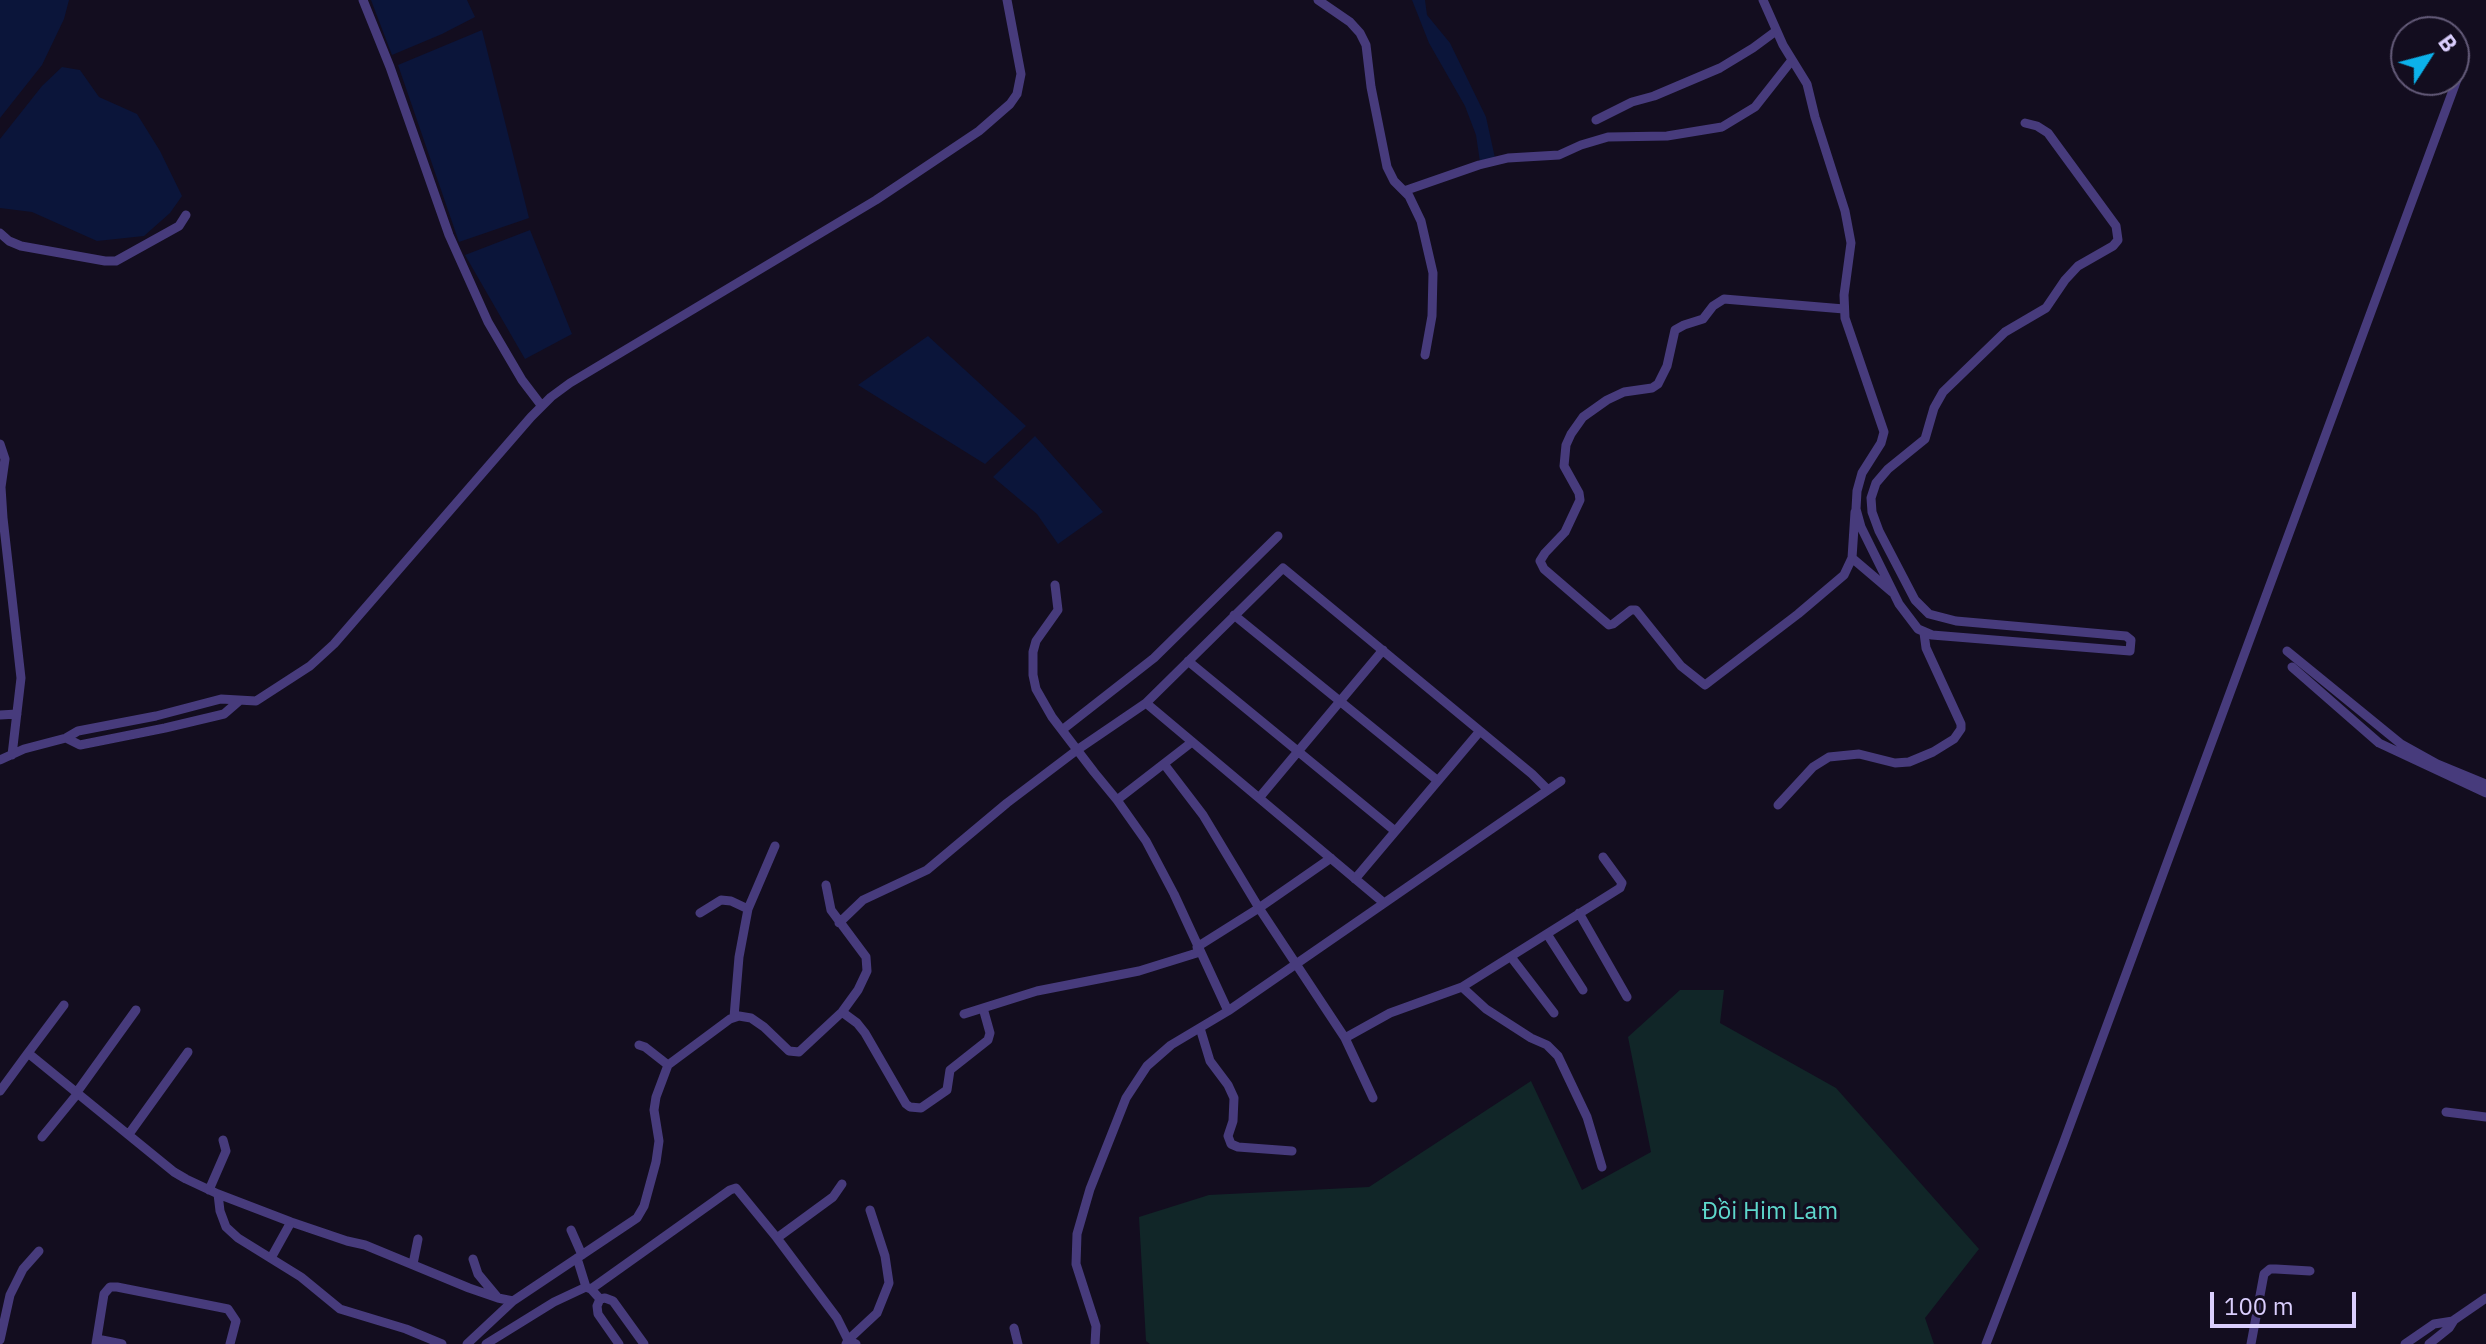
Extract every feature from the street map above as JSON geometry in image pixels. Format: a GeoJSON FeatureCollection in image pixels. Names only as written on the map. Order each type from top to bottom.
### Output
{"type":"FeatureCollection","features":[{"type":"Feature","properties":{"kind":"street"},"geometry":{"type":"LineString","coordinates":[[363,0],[449,235],[488,322],[522,380],[541,405]]}},
{"type":"Feature","properties":{"kind":"street"},"geometry":{"type":"LineString","coordinates":[[0,760],[78,731],[221,699],[256,701],[310,666],[334,644],[541,405],[570,383],[940,159],[1010,104],[1021,74],[1007,0]]}},
{"type":"Feature","properties":{"kind":"street"},"geometry":{"type":"LineString","coordinates":[[1318,0],[1350,22],[1366,45],[1387,167],[1394,181],[1415,206],[1421,221],[1433,273],[1432,316],[1425,355]]}},
{"type":"Feature","properties":{"kind":"street"},"geometry":{"type":"LineString","coordinates":[[1763,0],[1776,31],[1807,84],[1845,211],[1851,243],[1844,309],[1884,436],[1881,463],[1871,498],[1872,512],[1915,600],[1929,614],[1956,621],[2126,636],[2131,644],[2130,651],[1924,633],[1905,614],[1894,594],[1861,527],[1856,509]]}},
{"type":"Feature","properties":{"kind":"street"},"geometry":{"type":"LineString","coordinates":[[1596,120],[1632,102],[1720,68],[1776,31]]}},
{"type":"Feature","properties":{"kind":"street"},"geometry":{"type":"LineString","coordinates":[[1404,191],[1479,165],[1508,158],[1559,155],[1608,137],[1667,136],[1722,127],[1755,107],[1792,60]]}},
{"type":"Feature","properties":{"kind":"street"},"geometry":{"type":"LineString","coordinates":[[1986,1344],[2451,96]]}},
{"type":"Feature","properties":{"kind":"street"},"geometry":{"type":"LineString","coordinates":[[1844,309],[1724,299],[1713,306],[1703,319],[1675,330],[1667,366],[1658,384],[1652,388],[1624,392],[1607,400],[1583,417],[1566,445],[1564,466],[1580,500],[1565,532],[1540,561],[1544,569],[1609,625],[1631,610],[1636,610],[1681,666],[1705,685],[1827,590],[1848,570],[1852,558],[1852,530],[1859,482],[1881,463],[1923,442],[1940,396],[1985,350],[2015,325],[2046,308],[2072,271],[2118,240],[2116,226],[2048,133],[2025,123]]}},
{"type":"Feature","properties":{"kind":"street"},"geometry":{"type":"LineString","coordinates":[[0,233],[21,246],[116,261],[179,226],[186,215]]}},
{"type":"Feature","properties":{"kind":"street"},"geometry":{"type":"LineString","coordinates":[[0,444],[5,459],[1,487],[3,518],[21,678],[12,755]]}},
{"type":"Feature","properties":{"kind":"street"},"geometry":{"type":"LineString","coordinates":[[1062,730],[1154,658],[1278,536]]}},
{"type":"Feature","properties":{"kind":"street"},"geometry":{"type":"LineString","coordinates":[[1852,558],[1894,594]]}},
{"type":"Feature","properties":{"kind":"street"},"geometry":{"type":"LineString","coordinates":[[839,923],[863,900],[919,876],[938,863],[1007,803],[1146,703],[1283,568],[1548,790]]}},
{"type":"Feature","properties":{"kind":"street"},"geometry":{"type":"LineString","coordinates":[[1055,585],[1058,610],[1034,646],[1032,667],[1041,700],[1117,800],[1155,857],[1228,1011]]}},
{"type":"Feature","properties":{"kind":"street"},"geometry":{"type":"LineString","coordinates":[[1234,615],[1438,781]]}},
{"type":"Feature","properties":{"kind":"street"},"geometry":{"type":"LineString","coordinates":[[1778,805],[1813,767],[1829,757],[1859,754],[1895,763],[1909,762],[1954,739],[1961,724],[1926,648],[1924,633]]}},
{"type":"Feature","properties":{"kind":"street"},"geometry":{"type":"LineString","coordinates":[[1259,798],[1383,650]]}},
{"type":"Feature","properties":{"kind":"street"},"geometry":{"type":"LineString","coordinates":[[2287,651],[2401,744],[2427,759],[2486,784]]}},
{"type":"Feature","properties":{"kind":"street"},"geometry":{"type":"LineString","coordinates":[[1188,661],[1395,831]]}},
{"type":"Feature","properties":{"kind":"street"},"geometry":{"type":"LineString","coordinates":[[2292,667],[2379,743],[2486,793]]}},
{"type":"Feature","properties":{"kind":"street"},"geometry":{"type":"LineString","coordinates":[[66,738],[80,745],[150,731],[224,714],[239,701]]}},
{"type":"Feature","properties":{"kind":"street"},"geometry":{"type":"LineString","coordinates":[[1146,703],[1384,903]]}},
{"type":"Feature","properties":{"kind":"street"},"geometry":{"type":"LineString","coordinates":[[0,715],[17,714]]}},
{"type":"Feature","properties":{"kind":"street"},"geometry":{"type":"LineString","coordinates":[[1355,879],[1480,731]]}},
{"type":"Feature","properties":{"kind":"street"},"geometry":{"type":"LineString","coordinates":[[1117,800],[1192,742]]}},
{"type":"Feature","properties":{"kind":"street"},"geometry":{"type":"LineString","coordinates":[[1164,764],[1203,815],[1259,908],[1345,1038],[1373,1098]]}},
{"type":"Feature","properties":{"kind":"street"},"geometry":{"type":"LineString","coordinates":[[1095,1344],[1096,1326],[1080,1282],[1075,1255],[1077,1234],[1090,1189],[1134,1083],[1158,1056],[1561,781]]}},
{"type":"Feature","properties":{"kind":"street"},"geometry":{"type":"LineString","coordinates":[[734,1017],[739,957],[748,909],[775,846]]}},
{"type":"Feature","properties":{"kind":"street"},"geometry":{"type":"LineString","coordinates":[[1345,1038],[1390,1013],[1462,987],[1622,886],[1603,857]]}},
{"type":"Feature","properties":{"kind":"street"},"geometry":{"type":"LineString","coordinates":[[964,1014],[1037,991],[1139,971],[1198,950],[1331,858]]}},
{"type":"Feature","properties":{"kind":"street"},"geometry":{"type":"LineString","coordinates":[[467,1344],[509,1304],[637,1218],[644,1206],[656,1162],[659,1141],[654,1110],[668,1065],[734,1017],[745,1016],[758,1022],[789,1051],[796,1053],[807,1047],[842,1012],[862,985],[867,964],[863,951],[839,923],[828,903],[826,885]]}},
{"type":"Feature","properties":{"kind":"street"},"geometry":{"type":"LineString","coordinates":[[700,913],[721,900],[748,909]]}},
{"type":"Feature","properties":{"kind":"street"},"geometry":{"type":"LineString","coordinates":[[1579,913],[1627,997]]}},
{"type":"Feature","properties":{"kind":"street"},"geometry":{"type":"LineString","coordinates":[[1547,934],[1583,990]]}},
{"type":"Feature","properties":{"kind":"street"},"geometry":{"type":"LineString","coordinates":[[1511,957],[1554,1013]]}},
{"type":"Feature","properties":{"kind":"street"},"geometry":{"type":"LineString","coordinates":[[1462,987],[1486,1009],[1547,1045],[1558,1056],[1587,1117],[1602,1167]]}},
{"type":"Feature","properties":{"kind":"street"},"geometry":{"type":"LineString","coordinates":[[0,1091],[64,1005]]}},
{"type":"Feature","properties":{"kind":"street"},"geometry":{"type":"LineString","coordinates":[[842,1012],[865,1033],[906,1104],[921,1108],[945,1093],[950,1070],[988,1040],[990,1033],[983,1008]]}},
{"type":"Feature","properties":{"kind":"street"},"geometry":{"type":"LineString","coordinates":[[42,1137],[136,1010]]}},
{"type":"Feature","properties":{"kind":"street"},"geometry":{"type":"LineString","coordinates":[[1200,1028],[1210,1061],[1234,1098],[1234,1114],[1228,1136],[1231,1144],[1292,1151]]}},
{"type":"Feature","properties":{"kind":"street"},"geometry":{"type":"LineString","coordinates":[[639,1045],[668,1065]]}},
{"type":"Feature","properties":{"kind":"street"},"geometry":{"type":"LineString","coordinates":[[129,1134],[188,1052]]}},
{"type":"Feature","properties":{"kind":"street"},"geometry":{"type":"LineString","coordinates":[[28,1053],[174,1172],[214,1192],[291,1222],[365,1245],[431,1274],[498,1298],[509,1304],[521,1321]]}},
{"type":"Feature","properties":{"kind":"street"},"geometry":{"type":"LineString","coordinates":[[2446,1112],[2486,1117]]}},
{"type":"Feature","properties":{"kind":"street"},"geometry":{"type":"LineString","coordinates":[[223,1140],[226,1151],[214,1192],[226,1227],[238,1238],[301,1277],[340,1309],[406,1329],[442,1344]]}},
{"type":"Feature","properties":{"kind":"street"},"geometry":{"type":"LineString","coordinates":[[777,1238],[833,1197],[842,1184]]}},
{"type":"Feature","properties":{"kind":"street"},"geometry":{"type":"LineString","coordinates":[[486,1344],[554,1302],[588,1288],[736,1188],[837,1318],[850,1343],[877,1313],[889,1283],[885,1256],[870,1210]]}},
{"type":"Feature","properties":{"kind":"street"},"geometry":{"type":"LineString","coordinates":[[271,1258],[291,1222]]}},
{"type":"Feature","properties":{"kind":"street"},"geometry":{"type":"LineString","coordinates":[[571,1230],[588,1288],[600,1299],[613,1301],[644,1344]]}},
{"type":"Feature","properties":{"kind":"street"},"geometry":{"type":"LineString","coordinates":[[413,1264],[418,1239]]}},
{"type":"Feature","properties":{"kind":"street"},"geometry":{"type":"LineString","coordinates":[[0,1340],[10,1295],[23,1269],[39,1251]]}},
{"type":"Feature","properties":{"kind":"street"},"geometry":{"type":"LineString","coordinates":[[473,1259],[478,1274],[498,1298]]}},
{"type":"Feature","properties":{"kind":"street"},"geometry":{"type":"LineString","coordinates":[[2251,1344],[2264,1274],[2270,1269],[2310,1271]]}},
{"type":"Feature","properties":{"kind":"street"},"geometry":{"type":"LineString","coordinates":[[122,1344],[96,1342],[104,1294],[110,1287],[228,1309],[236,1321],[230,1344]]}},
{"type":"Feature","properties":{"kind":"street"},"geometry":{"type":"LineString","coordinates":[[2405,1344],[2434,1324],[2453,1320],[2486,1298]]}},
{"type":"Feature","properties":{"kind":"street"},"geometry":{"type":"LineString","coordinates":[[600,1299],[598,1314],[619,1344]]}},
{"type":"Feature","properties":{"kind":"street"},"geometry":{"type":"LineString","coordinates":[[2429,1344],[2449,1328],[2453,1320]]}},
{"type":"Feature","properties":{"kind":"street"},"geometry":{"type":"LineString","coordinates":[[1014,1328],[1018,1344]]}},
{"type":"Feature","properties":{"kind":"green space","name":"Đồi Him Lam"},"geometry":{"type":"Polygon","coordinates":[[[1680,990],[1724,990],[1720,1023],[1836,1088],[1979,1249],[1925,1318],[1934,1344],[1150,1344],[1146,1341],[1139,1217],[1209,1195],[1369,1187],[1531,1081],[1582,1190],[1651,1152],[1628,1037],[1680,990]]]}},
{"type":"Feature","properties":{"kind":"water"},"geometry":{"type":"Polygon","coordinates":[[[0,0],[69,0],[64,19],[42,65],[0,118],[0,0]]]}},
{"type":"Feature","properties":{"kind":"water"},"geometry":{"type":"Polygon","coordinates":[[[371,0],[467,0],[475,17],[392,55],[371,0]]]}},
{"type":"Feature","properties":{"kind":"water"},"geometry":{"type":"Polygon","coordinates":[[[1412,0],[1425,0],[1427,15],[1450,43],[1486,117],[1495,158],[1480,162],[1476,135],[1465,106],[1429,43],[1412,0]]]}},
{"type":"Feature","properties":{"kind":"water"},"geometry":{"type":"Polygon","coordinates":[[[482,30],[529,218],[459,242],[398,65],[482,30]]]}},
{"type":"Feature","properties":{"kind":"water"},"geometry":{"type":"Polygon","coordinates":[[[62,67],[80,70],[99,97],[137,114],[182,196],[170,213],[144,236],[97,241],[32,212],[0,208],[0,139],[42,86],[62,67]]]}},
{"type":"Feature","properties":{"kind":"water"},"geometry":{"type":"Polygon","coordinates":[[[530,230],[572,334],[525,359],[465,255],[530,230]]]}},
{"type":"Feature","properties":{"kind":"water"},"geometry":{"type":"Polygon","coordinates":[[[928,336],[1026,426],[985,464],[858,385],[928,336]]]}},
{"type":"Feature","properties":{"kind":"water"},"geometry":{"type":"Polygon","coordinates":[[[1035,436],[1103,512],[1058,544],[1037,514],[993,477],[1035,436]]]}}]}
